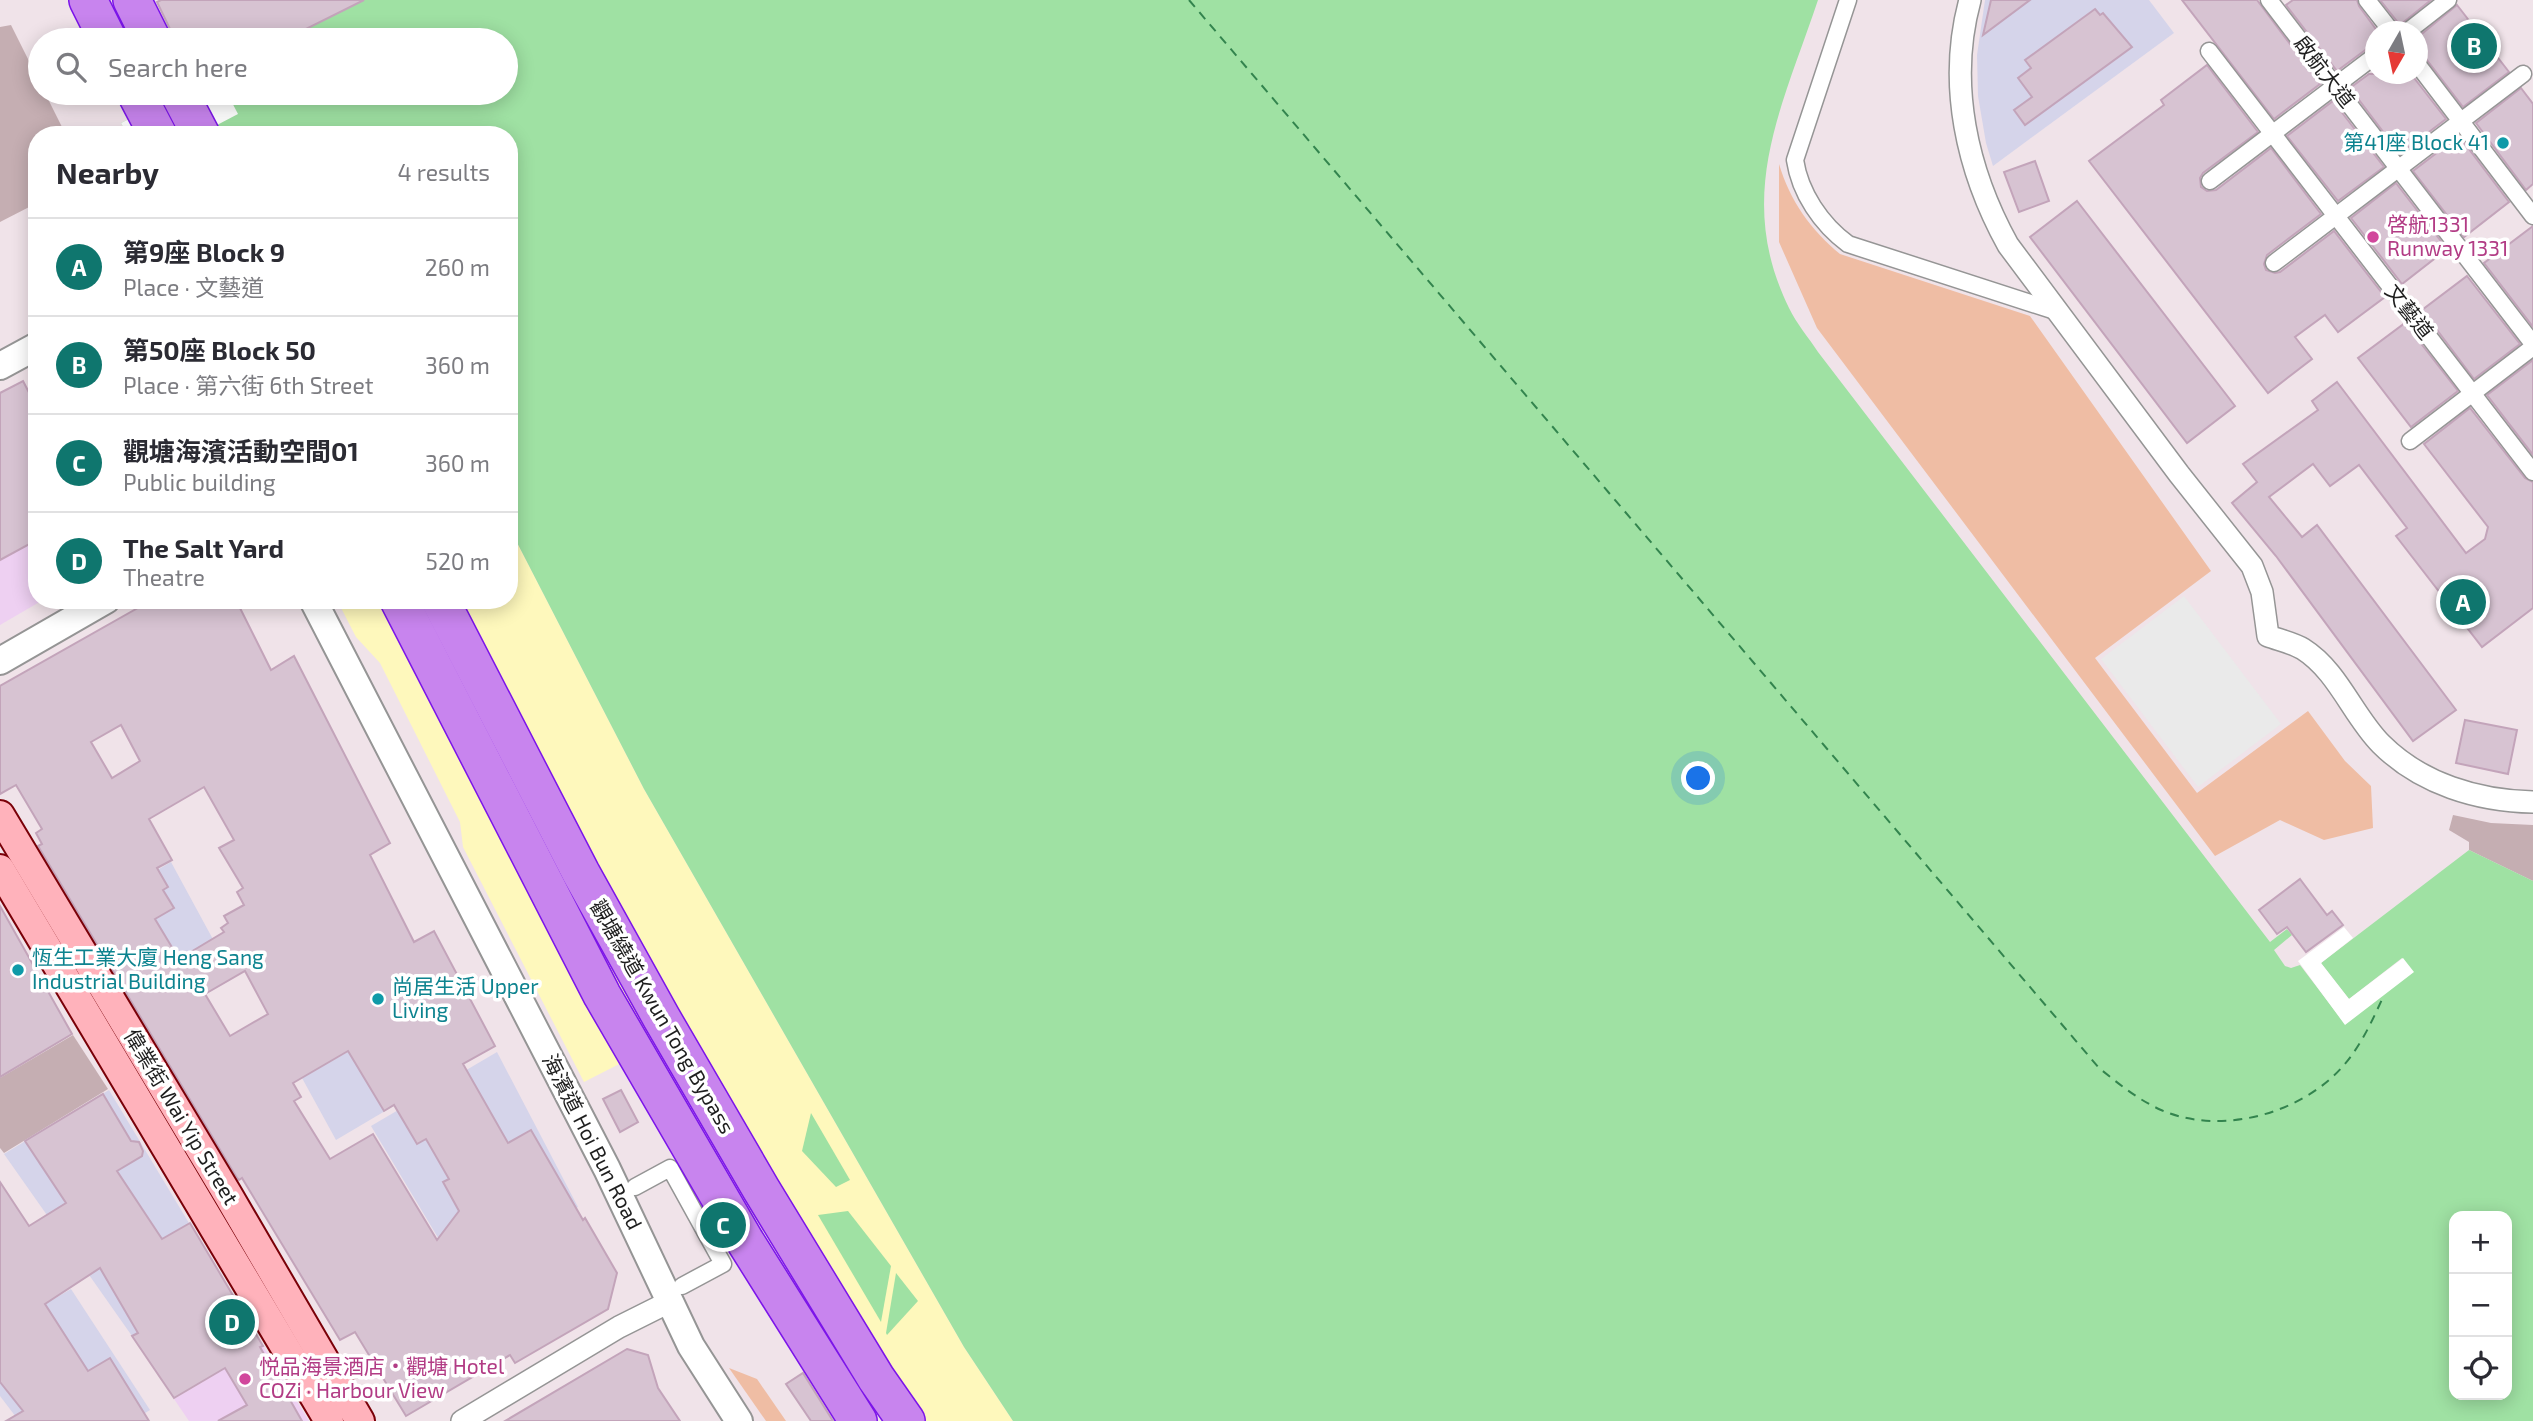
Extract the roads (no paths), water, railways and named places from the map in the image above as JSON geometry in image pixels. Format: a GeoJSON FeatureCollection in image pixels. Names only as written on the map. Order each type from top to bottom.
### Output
{"type":"FeatureCollection","features":[{"type":"Feature","properties":{"kind":"highway"},"geometry":{"type":"LineString","coordinates":[[88,0],[102,28]]}},
{"type":"Feature","properties":{"kind":"highway"},"geometry":{"type":"LineString","coordinates":[[132,0],[146,28]]}},
{"type":"Feature","properties":{"kind":"highway"},"geometry":{"type":"LineString","coordinates":[[142,105],[153,126]]}},
{"type":"Feature","properties":{"kind":"highway"},"geometry":{"type":"LineString","coordinates":[[185,105],[196,126]]}},
{"type":"Feature","properties":{"kind":"highway","name":"觀塘繞道 Kwun Tong Bypass"},"geometry":{"type":"LineString","coordinates":[[404,609],[603,995],[745,1241],[858,1421]]}},
{"type":"Feature","properties":{"kind":"highway","name":"觀塘繞道 Kwun Tong Bypass"},"geometry":{"type":"LineString","coordinates":[[445,609],[581,873],[661,1017],[774,1211],[876,1378],[906,1421]]}},
{"type":"Feature","properties":{"kind":"main road","name":"偉業街 Wai Yip Street"},"geometry":{"type":"LineString","coordinates":[[0,815],[360,1421]]}},
{"type":"Feature","properties":{"kind":"main road","name":"偉業街 Wai Yip Street"},"geometry":{"type":"LineString","coordinates":[[0,869],[329,1421]]}},
{"type":"Feature","properties":{"kind":"street"},"geometry":{"type":"LineString","coordinates":[[1848,0],[1794,160],[1797,176],[1812,205],[1836,235],[1848,244],[2059,312]]}},
{"type":"Feature","properties":{"kind":"street"},"geometry":{"type":"LineString","coordinates":[[1970,0],[1961,72],[1963,113],[1972,162],[1990,210],[2008,245],[2179,474],[2252,566],[2262,592],[2268,636],[2302,649],[2320,663],[2380,743],[2420,773],[2465,793],[2501,800],[2533,802]]}},
{"type":"Feature","properties":{"kind":"street","name":"啟航大道"},"geometry":{"type":"LineString","coordinates":[[2269,0],[2533,345]]}},
{"type":"Feature","properties":{"kind":"street"},"geometry":{"type":"LineString","coordinates":[[2367,0],[2383,21]]}},
{"type":"Feature","properties":{"kind":"street"},"geometry":{"type":"LineString","coordinates":[[2421,21],[2448,0]]}},
{"type":"Feature","properties":{"kind":"street","name":"文藝道"},"geometry":{"type":"LineString","coordinates":[[2209,51],[2533,472]]}},
{"type":"Feature","properties":{"kind":"street"},"geometry":{"type":"LineString","coordinates":[[2210,181],[2365,63]]}},
{"type":"Feature","properties":{"kind":"street"},"geometry":{"type":"LineString","coordinates":[[2274,263],[2523,74]]}},
{"type":"Feature","properties":{"kind":"street"},"geometry":{"type":"LineString","coordinates":[[2428,79],[2533,216]]}},
{"type":"Feature","properties":{"kind":"street"},"geometry":{"type":"LineString","coordinates":[[2410,441],[2533,345]]}},
{"type":"Feature","properties":{"kind":"street"},"geometry":{"type":"LineString","coordinates":[[0,366],[28,351]]}},
{"type":"Feature","properties":{"kind":"street"},"geometry":{"type":"LineString","coordinates":[[0,661],[90,609]]}},
{"type":"Feature","properties":{"kind":"street","name":"海濱道 Hoi Bun Road"},"geometry":{"type":"LineString","coordinates":[[318,609],[572,1100],[676,1293],[699,1361],[739,1421]]}},
{"type":"Feature","properties":{"kind":"street"},"geometry":{"type":"LineString","coordinates":[[461,1421],[723,1264],[670,1168],[635,1187]]}},
{"type":"Feature","properties":{"kind":"place","name":"第50座 Block 50"},"geometry":{"type":"Point","coordinates":[2474,46]}},
{"type":"Feature","properties":{"kind":"place","name":"第41座 Block 41"},"geometry":{"type":"Point","coordinates":[2503,143]}},
{"type":"Feature","properties":{"kind":"place","name":"啓航1331 Runway 1331"},"geometry":{"type":"Point","coordinates":[2373,237]}},
{"type":"Feature","properties":{"kind":"place","name":"第9座 Block 9"},"geometry":{"type":"Point","coordinates":[2463,602]}},
{"type":"Feature","properties":{"kind":"place","name":"恆生工業大廈 Heng Sang Industrial Building"},"geometry":{"type":"Point","coordinates":[18,970]}},
{"type":"Feature","properties":{"kind":"place","name":"尚居生活 Upper Living"},"geometry":{"type":"Point","coordinates":[378,999]}},
{"type":"Feature","properties":{"kind":"place","name":"觀塘海濱活動空間01"},"geometry":{"type":"Point","coordinates":[723,1225]}},
{"type":"Feature","properties":{"kind":"place","name":"The Salt Yard"},"geometry":{"type":"Point","coordinates":[232,1322]}},
{"type":"Feature","properties":{"kind":"place","name":"悦品海景酒店‧觀塘 Hotel COZi ∙ Harbour View"},"geometry":{"type":"Point","coordinates":[245,1379]}}]}
